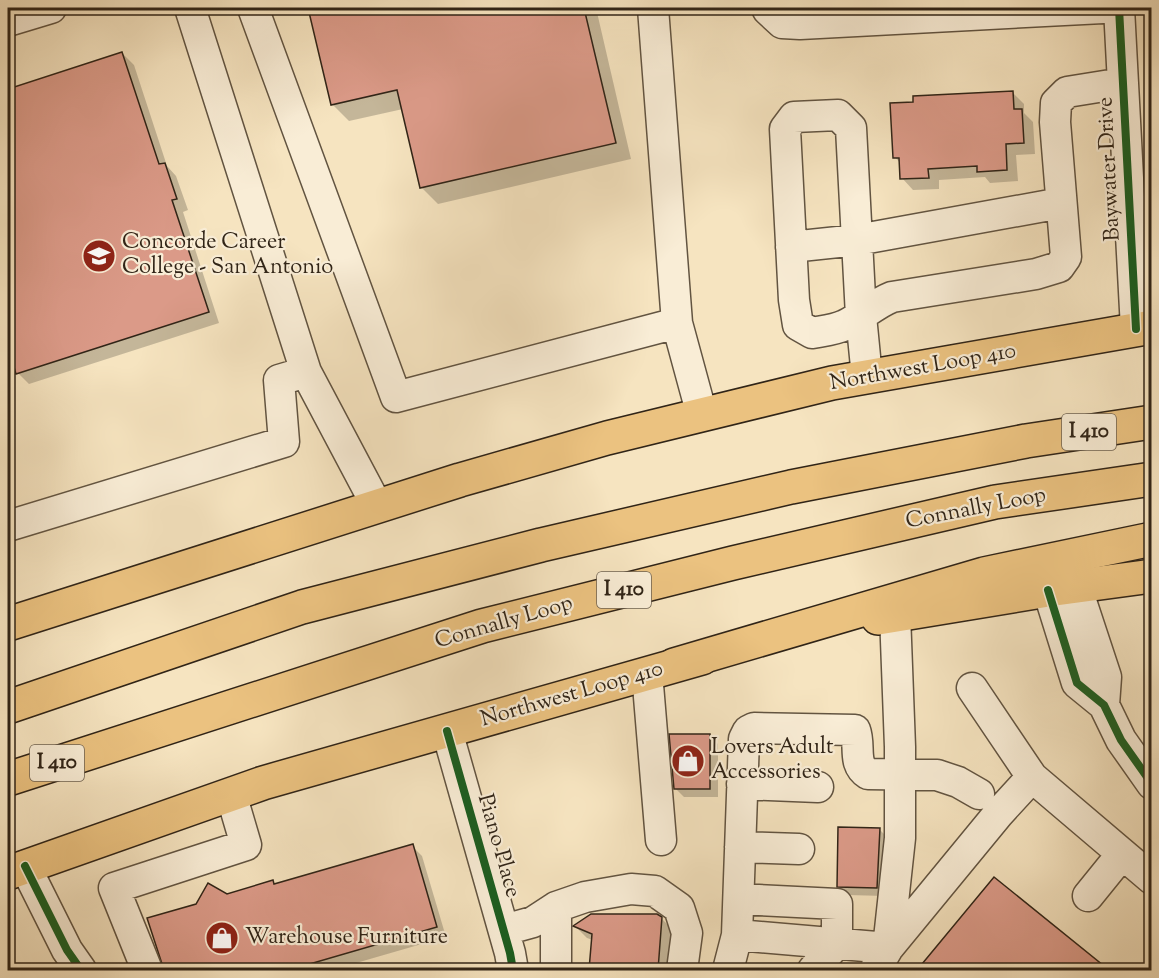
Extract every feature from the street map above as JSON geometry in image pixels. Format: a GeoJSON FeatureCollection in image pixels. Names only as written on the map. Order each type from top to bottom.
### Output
{"type":"FeatureCollection","features":[{"type":"Feature","properties":{"kind":"main road","name":"Northwest Loop 410"},"geometry":{"type":"LineString","coordinates":[[8,624],[460,480],[607,438],[832,383],[1144,328]]}},
{"type":"Feature","properties":{"kind":"main road","name":"I 410"},"geometry":{"type":"LineString","coordinates":[[8,707],[302,607],[541,544],[802,485],[1026,441],[1152,422]]}},
{"type":"Feature","properties":{"kind":"main road","name":"Connally Loop"},"geometry":{"type":"LineString","coordinates":[[8,780],[482,626],[733,563],[995,502],[1152,479]]}},
{"type":"Feature","properties":{"kind":"main road"},"geometry":{"type":"LineString","coordinates":[[660,669],[984,574],[1152,539]]}},
{"type":"Feature","properties":{"kind":"main road","name":"Northwest Loop 410"},"geometry":{"type":"LineString","coordinates":[[16,870],[231,794],[660,669],[895,614],[1152,576]]}},
{"type":"Feature","properties":{"kind":"main road"},"geometry":{"type":"LineString","coordinates":[[8,791],[107,747]]}},
{"type":"Feature","properties":{"kind":"street"},"geometry":{"type":"LineString","coordinates":[[8,21],[51,8]]}},
{"type":"Feature","properties":{"kind":"street"},"geometry":{"type":"LineString","coordinates":[[190,8],[306,372],[377,506]]}},
{"type":"Feature","properties":{"kind":"street"},"geometry":{"type":"LineString","coordinates":[[253,8],[396,397],[677,323]]}},
{"type":"Feature","properties":{"kind":"street"},"geometry":{"type":"LineString","coordinates":[[653,8],[677,323],[702,415]]}},
{"type":"Feature","properties":{"kind":"street"},"geometry":{"type":"LineString","coordinates":[[767,8],[782,23],[800,24],[1049,9],[1103,8]]}},
{"type":"Feature","properties":{"kind":"street","name":"Baywater Drive"},"geometry":{"type":"LineString","coordinates":[[1119,8],[1123,83],[1139,160],[1144,328]]}},
{"type":"Feature","properties":{"kind":"street"},"geometry":{"type":"LineString","coordinates":[[867,377],[861,316],[851,128],[838,115],[794,117],[785,129],[794,300],[798,325],[812,333],[843,326],[861,316],[876,303],[892,297],[1036,274],[1059,267],[1066,257],[1055,122],[1056,103],[1067,92],[1123,83]]}},
{"type":"Feature","properties":{"kind":"street"},"geometry":{"type":"LineString","coordinates":[[791,247],[857,240],[1061,204]]}},
{"type":"Feature","properties":{"kind":"street"},"geometry":{"type":"LineString","coordinates":[[8,526],[284,442],[279,380],[306,372]]}},
{"type":"Feature","properties":{"kind":"street"},"geometry":{"type":"LineString","coordinates":[[1062,588],[1077,683],[1104,705],[1121,740],[1152,784]]}},
{"type":"Feature","properties":{"kind":"street"},"geometry":{"type":"LineString","coordinates":[[882,959],[900,838],[895,614]]}},
{"type":"Feature","properties":{"kind":"street"},"geometry":{"type":"LineString","coordinates":[[660,669],[661,840]]}},
{"type":"Feature","properties":{"kind":"street"},"geometry":{"type":"LineString","coordinates":[[972,688],[1032,777],[1152,879]]}},
{"type":"Feature","properties":{"kind":"street"},"geometry":{"type":"LineString","coordinates":[[728,970],[737,935],[744,739],[747,730],[754,728],[855,730],[858,738],[858,762],[862,770],[868,774],[937,775],[958,782],[979,794]]}},
{"type":"Feature","properties":{"kind":"street","name":"Piano Place"},"geometry":{"type":"LineString","coordinates":[[447,731],[504,930],[513,970]]}},
{"type":"Feature","properties":{"kind":"street"},"geometry":{"type":"LineString","coordinates":[[882,959],[999,813],[1032,777]]}},
{"type":"Feature","properties":{"kind":"street"},"geometry":{"type":"LineString","coordinates":[[742,784],[818,787]]}},
{"type":"Feature","properties":{"kind":"street"},"geometry":{"type":"LineString","coordinates":[[147,970],[114,888],[246,845],[231,794]]}},
{"type":"Feature","properties":{"kind":"street"},"geometry":{"type":"LineString","coordinates":[[740,847],[799,849]]}},
{"type":"Feature","properties":{"kind":"street"},"geometry":{"type":"LineString","coordinates":[[1088,896],[1122,854]]}},
{"type":"Feature","properties":{"kind":"street"},"geometry":{"type":"LineString","coordinates":[[16,870],[81,970]]}},
{"type":"Feature","properties":{"kind":"street"},"geometry":{"type":"LineString","coordinates":[[504,930],[533,922],[556,907],[585,897],[631,889],[655,891],[678,908],[687,933],[682,970]]}},
{"type":"Feature","properties":{"kind":"street"},"geometry":{"type":"LineString","coordinates":[[739,899],[837,904],[837,943],[813,970]]}},
{"type":"Feature","properties":{"kind":"street"},"geometry":{"type":"LineString","coordinates":[[556,907],[556,970]]}},
{"type":"Feature","properties":{"kind":"street"},"geometry":{"type":"LineString","coordinates":[[737,935],[837,943],[882,959]]}},
{"type":"Feature","properties":{"kind":"building"},"geometry":{"type":"Polygon","coordinates":[[[308,8],[584,8],[616,143],[420,188],[397,90],[331,105],[308,8]]]}},
{"type":"Feature","properties":{"kind":"building","name":"Concorde Career College - San Antonio"},"geometry":{"type":"Polygon","coordinates":[[[122,52],[159,164],[165,163],[177,199],[172,200],[209,312],[16,374],[8,347],[8,89],[122,52]]]}},
{"type":"Feature","properties":{"kind":"building"},"geometry":{"type":"Polygon","coordinates":[[[1013,91],[1014,109],[1022,109],[1024,143],[1006,144],[1007,170],[977,172],[977,166],[928,169],[929,178],[900,179],[899,158],[893,158],[890,103],[913,102],[913,96],[1013,91]]]}},
{"type":"Feature","properties":{"kind":"building","name":"Lovers Adult Accessories"},"geometry":{"type":"Polygon","coordinates":[[[669,734],[710,734],[710,789],[674,789],[669,734]]]}},
{"type":"Feature","properties":{"kind":"building"},"geometry":{"type":"Polygon","coordinates":[[[838,827],[880,828],[877,888],[837,887],[838,827]]]}},
{"type":"Feature","properties":{"kind":"building"},"geometry":{"type":"Polygon","coordinates":[[[413,844],[437,927],[289,970],[164,970],[147,918],[196,904],[208,883],[227,894],[273,880],[274,884],[413,844]]]}},
{"type":"Feature","properties":{"kind":"building"},"geometry":{"type":"Polygon","coordinates":[[[994,877],[1109,970],[917,970],[994,877]]]}},
{"type":"Feature","properties":{"kind":"building"},"geometry":{"type":"Polygon","coordinates":[[[591,914],[657,914],[662,917],[658,970],[589,970],[592,934],[573,926],[591,914]]]}},
{"type":"Feature","properties":{"kind":"cycle path"},"geometry":{"type":"LineString","coordinates":[[1119,8],[1136,329]]}},
{"type":"Feature","properties":{"kind":"cycle path"},"geometry":{"type":"LineString","coordinates":[[1048,590],[1077,683],[1104,705],[1121,740],[1152,784]]}},
{"type":"Feature","properties":{"kind":"cycle path"},"geometry":{"type":"LineString","coordinates":[[447,731],[513,970]]}},
{"type":"Feature","properties":{"kind":"cycle path"},"geometry":{"type":"LineString","coordinates":[[25,866],[67,950],[81,970]]}},
{"type":"Feature","properties":{"kind":"place","name":"Concorde Career College - San Antonio"},"geometry":{"type":"Point","coordinates":[99,256]}},
{"type":"Feature","properties":{"kind":"place","name":"Lovers Adult Accessories"},"geometry":{"type":"Point","coordinates":[688,761]}},
{"type":"Feature","properties":{"kind":"place","name":"Warehouse Furniture"},"geometry":{"type":"Point","coordinates":[222,938]}}]}
